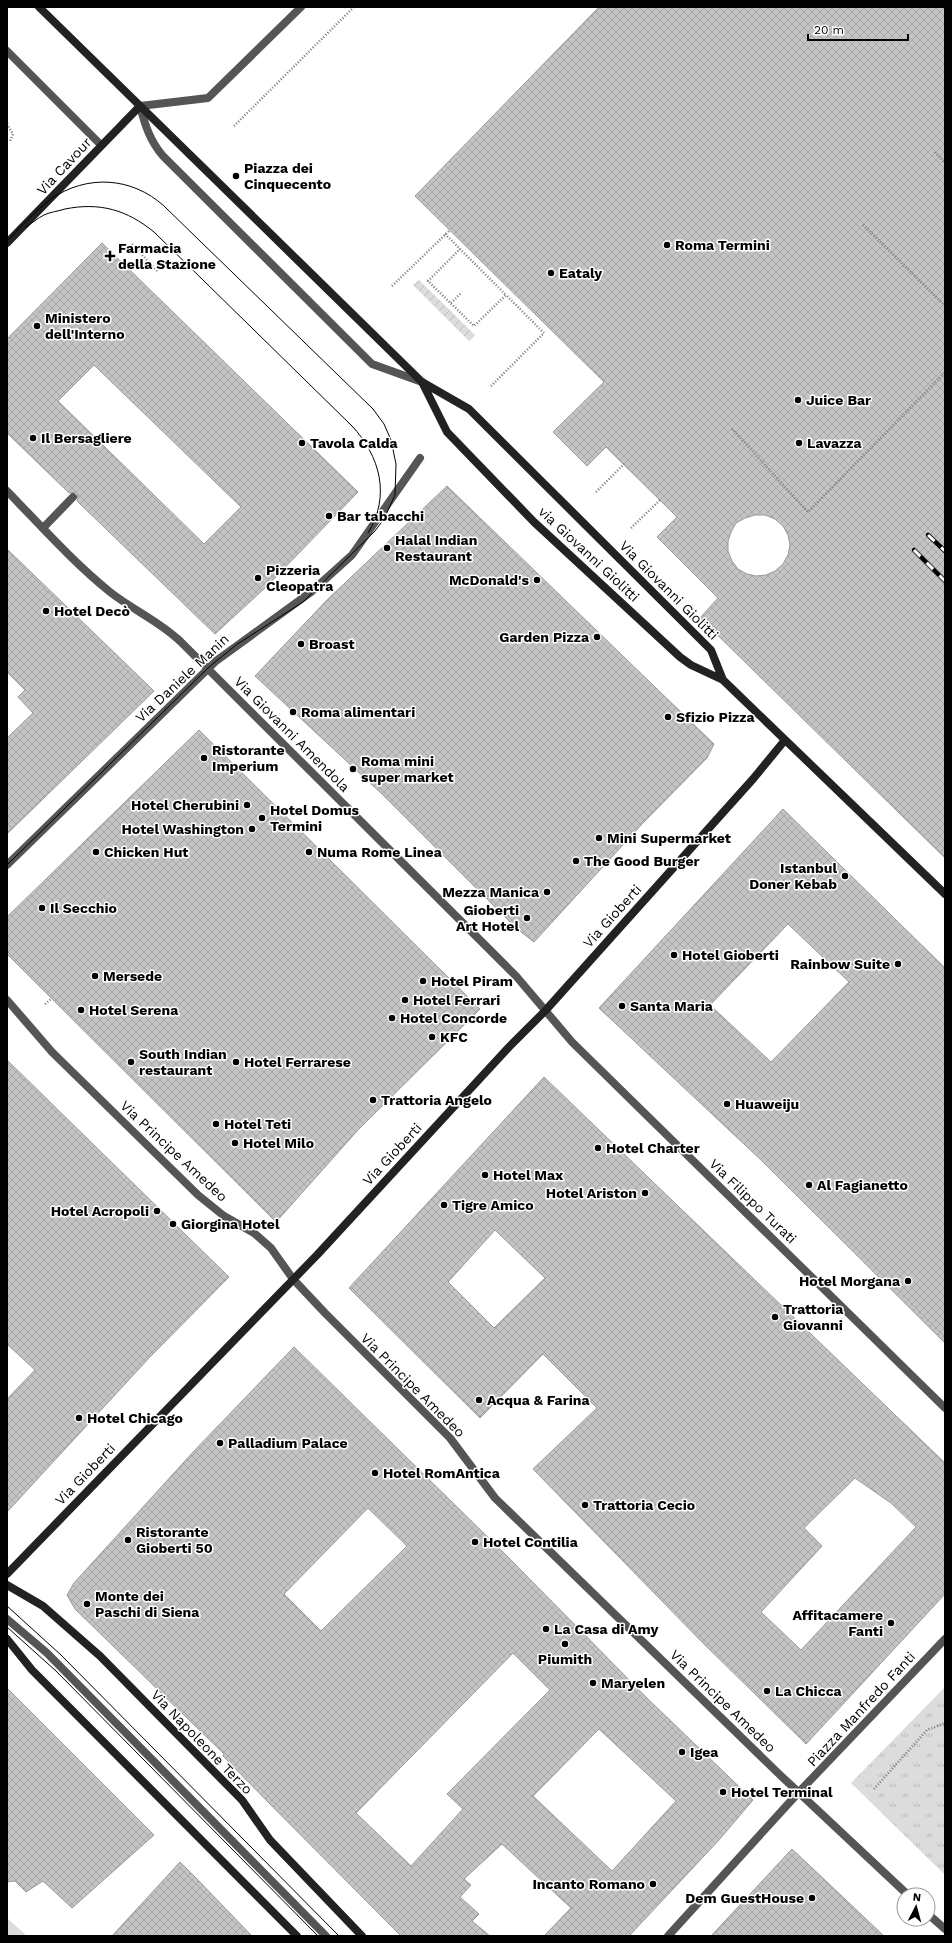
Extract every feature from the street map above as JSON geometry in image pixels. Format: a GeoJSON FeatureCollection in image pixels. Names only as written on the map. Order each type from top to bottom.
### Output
{"type":"FeatureCollection","features":[{"type":"Feature","properties":{"kind":"main road"},"geometry":{"type":"LineString","coordinates":[[39,7],[422,382]]}},
{"type":"Feature","properties":{"kind":"main road","name":"Via Cavour"},"geometry":{"type":"LineString","coordinates":[[7,243],[140,106]]}},
{"type":"Feature","properties":{"kind":"main road","name":"Via Giovanni Giolitti"},"geometry":{"type":"LineString","coordinates":[[422,382],[469,409],[711,650],[723,680],[945,894]]}},
{"type":"Feature","properties":{"kind":"main road","name":"via Giovanni Giolitti"},"geometry":{"type":"LineString","coordinates":[[422,382],[447,432],[534,522],[669,648],[691,665],[723,680]]}},
{"type":"Feature","properties":{"kind":"main road","name":"Via Gioberti"},"geometry":{"type":"LineString","coordinates":[[7,1574],[293,1279],[509,1047],[545,1011],[753,779],[785,740]]}},
{"type":"Feature","properties":{"kind":"main road","name":"Via Napoleone Terzo"},"geometry":{"type":"LineString","coordinates":[[7,1585],[43,1606],[100,1656],[242,1800],[270,1840],[362,1936]]}},
{"type":"Feature","properties":{"kind":"main road"},"geometry":{"type":"LineString","coordinates":[[7,1639],[32,1670],[297,1936]]}},
{"type":"Feature","properties":{"kind":"street"},"geometry":{"type":"LineString","coordinates":[[301,7],[208,98],[140,106],[149,136],[163,156],[372,364],[422,382]]}},
{"type":"Feature","properties":{"kind":"street"},"geometry":{"type":"LineString","coordinates":[[7,51],[101,145]]}},
{"type":"Feature","properties":{"kind":"street","name":"Via Daniele Manin"},"geometry":{"type":"LineString","coordinates":[[7,864],[208,668],[233,647],[312,592],[332,575],[352,555],[420,458]]}},
{"type":"Feature","properties":{"kind":"street","name":"Via Giovanni Amendola"},"geometry":{"type":"LineString","coordinates":[[7,491],[103,586],[168,630],[208,668],[516,976],[545,1011]]}},
{"type":"Feature","properties":{"kind":"street"},"geometry":{"type":"LineString","coordinates":[[43,528],[73,497]]}},
{"type":"Feature","properties":{"kind":"street","name":"Via Principe Amedeo"},"geometry":{"type":"LineString","coordinates":[[7,1000],[52,1052],[207,1203],[254,1233],[271,1248],[293,1279],[324,1313],[450,1438],[495,1498],[799,1792]]}},
{"type":"Feature","properties":{"kind":"street","name":"Via Filippo Turati"},"geometry":{"type":"LineString","coordinates":[[545,1011],[572,1042],[945,1408]]}},
{"type":"Feature","properties":{"kind":"street"},"geometry":{"type":"LineString","coordinates":[[7,1619],[48,1653],[326,1936]]}},
{"type":"Feature","properties":{"kind":"street","name":"Piazza Manfredo Fanti"},"geometry":{"type":"LineString","coordinates":[[668,1936],[799,1792],[945,1639]]}},
{"type":"Feature","properties":{"kind":"street"},"geometry":{"type":"LineString","coordinates":[[799,1792],[900,1887]]}},
{"type":"Feature","properties":{"kind":"street"},"geometry":{"type":"LineString","coordinates":[[936,1922],[945,1930]]}},
{"type":"Feature","properties":{"kind":"path"},"geometry":{"type":"LineString","coordinates":[[234,126],[354,7]]}},
{"type":"Feature","properties":{"kind":"path"},"geometry":{"type":"LineString","coordinates":[[7,124],[13,134],[10,141]]}},
{"type":"Feature","properties":{"kind":"path"},"geometry":{"type":"LineString","coordinates":[[935,152],[945,162]]}},
{"type":"Feature","properties":{"kind":"path"},"geometry":{"type":"LineString","coordinates":[[862,225],[945,306]]}},
{"type":"Feature","properties":{"kind":"path"},"geometry":{"type":"LineString","coordinates":[[392,286],[450,230]]}},
{"type":"Feature","properties":{"kind":"path"},"geometry":{"type":"LineString","coordinates":[[445,234],[544,333],[491,386]]}},
{"type":"Feature","properties":{"kind":"path"},"geometry":{"type":"LineString","coordinates":[[132,244],[158,271]]}},
{"type":"Feature","properties":{"kind":"path"},"geometry":{"type":"LineString","coordinates":[[460,249],[428,281],[474,326],[506,295]]}},
{"type":"Feature","properties":{"kind":"path"},"geometry":{"type":"LineString","coordinates":[[451,303],[461,293]]}},
{"type":"Feature","properties":{"kind":"path"},"geometry":{"type":"LineString","coordinates":[[732,429],[808,512],[945,372]]}},
{"type":"Feature","properties":{"kind":"path"},"geometry":{"type":"LineString","coordinates":[[596,492],[624,464]]}},
{"type":"Feature","properties":{"kind":"path"},"geometry":{"type":"LineString","coordinates":[[631,528],[660,500]]}},
{"type":"Feature","properties":{"kind":"path"},"geometry":{"type":"LineString","coordinates":[[46,1004],[52,999]]}},
{"type":"Feature","properties":{"kind":"path"},"geometry":{"type":"LineString","coordinates":[[874,1789],[927,1730],[945,1722]]}},
{"type":"Feature","properties":{"kind":"green space"},"geometry":{"type":"Polygon","coordinates":[[[419,280],[475,335],[469,341],[413,285],[419,280]]]}},
{"type":"Feature","properties":{"kind":"green space"},"geometry":{"type":"Polygon","coordinates":[[[945,1687],[945,1875],[851,1783],[945,1687]]]}},
{"type":"Feature","properties":{"kind":"green space"},"geometry":{"type":"Polygon","coordinates":[[[7,1918],[27,1936],[7,1936],[7,1918]]]}},
{"type":"Feature","properties":{"kind":"building"},"geometry":{"type":"Polygon","coordinates":[[[599,7],[945,7],[945,858],[700,618],[718,598],[657,537],[677,517],[606,447],[587,466],[553,432],[604,382],[415,196],[599,7]],[[755,515],[736,523],[728,541],[728,551],[732,561],[738,569],[747,574],[756,576],[766,575],[775,571],[783,564],[788,555],[790,545],[788,535],[783,526],[775,519],[765,515],[755,515]]]}},
{"type":"Feature","properties":{"kind":"building"},"geometry":{"type":"Polygon","coordinates":[[[102,243],[358,492],[266,587],[215,634],[77,501],[77,493],[69,493],[7,433],[7,339],[102,243]],[[94,365],[58,401],[204,544],[241,507],[94,365]]]}},
{"type":"Feature","properties":{"kind":"building"},"geometry":{"type":"Polygon","coordinates":[[[447,486],[714,744],[707,758],[643,823],[534,942],[516,928],[383,795],[255,676],[327,600],[447,486]]]}},
{"type":"Feature","properties":{"kind":"building"},"geometry":{"type":"Polygon","coordinates":[[[7,549],[154,691],[7,834],[7,738],[33,713],[18,697],[25,690],[7,672],[7,549]]]}},
{"type":"Feature","properties":{"kind":"building"},"geometry":{"type":"Polygon","coordinates":[[[199,730],[480,1009],[358,1130],[276,1222],[7,954],[7,917],[199,730]]]}},
{"type":"Feature","properties":{"kind":"building"},"geometry":{"type":"Polygon","coordinates":[[[783,809],[945,968],[945,1343],[761,1160],[599,1008],[783,809]],[[788,924],[710,1005],[771,1062],[849,982],[788,924]]]}},
{"type":"Feature","properties":{"kind":"building"},"geometry":{"type":"Polygon","coordinates":[[[7,1060],[229,1277],[149,1358],[7,1512],[7,1399],[35,1370],[7,1344],[7,1060]]]}},
{"type":"Feature","properties":{"kind":"building"},"geometry":{"type":"Polygon","coordinates":[[[544,1077],[945,1463],[945,1594],[806,1744],[703,1643],[533,1469],[597,1408],[543,1354],[480,1418],[349,1288],[544,1077]],[[495,1230],[448,1282],[494,1328],[545,1278],[495,1230]],[[855,1478],[804,1528],[822,1546],[761,1612],[801,1650],[916,1527],[891,1503],[855,1478]]]}},
{"type":"Feature","properties":{"kind":"building"},"geometry":{"type":"Polygon","coordinates":[[[294,1347],[506,1555],[648,1699],[753,1800],[719,1840],[629,1936],[544,1936],[571,1908],[502,1844],[464,1879],[471,1885],[460,1897],[479,1914],[472,1921],[490,1936],[401,1936],[223,1756],[224,1754],[75,1609],[67,1595],[74,1583],[194,1451],[294,1347]],[[368,1508],[284,1594],[321,1631],[407,1546],[368,1508]],[[513,1653],[356,1813],[411,1866],[463,1809],[447,1794],[550,1690],[513,1653]],[[599,1729],[533,1796],[612,1871],[676,1801],[599,1729]]]}},
{"type":"Feature","properties":{"kind":"building"},"geometry":{"type":"Polygon","coordinates":[[[7,1688],[154,1835],[72,1908],[43,1881],[26,1892],[15,1881],[7,1882],[7,1688]]]}},
{"type":"Feature","properties":{"kind":"building"},"geometry":{"type":"Polygon","coordinates":[[[792,1849],[827,1882],[884,1936],[711,1936],[792,1849]]]}},
{"type":"Feature","properties":{"kind":"building"},"geometry":{"type":"Polygon","coordinates":[[[180,1862],[198,1880],[252,1936],[112,1936],[180,1862]]]}},
{"type":"Feature","properties":{"kind":"tram line"},"geometry":{"type":"LineString","coordinates":[[7,241],[51,199],[79,185],[109,182],[124,184],[151,196],[164,206],[373,409],[384,424],[391,440],[396,464],[395,495],[384,519],[375,531],[303,602],[236,645],[208,668],[7,865]]}},
{"type":"Feature","properties":{"kind":"tram line"},"geometry":{"type":"LineString","coordinates":[[26,227],[49,213],[78,207],[101,207],[123,213],[134,218],[154,232],[352,426],[362,438],[370,450],[375,463],[379,477],[380,491],[379,505],[375,519],[368,533]]}},
{"type":"Feature","properties":{"kind":"tram line"},"geometry":{"type":"LineString","coordinates":[[7,1606],[61,1655],[339,1936]]}},
{"type":"Feature","properties":{"kind":"tram line"},"geometry":{"type":"LineString","coordinates":[[7,1627],[56,1671],[318,1936]]}},
{"type":"Feature","properties":{"kind":"railway"},"geometry":{"type":"LineString","coordinates":[[928,535],[945,551]]}},
{"type":"Feature","properties":{"kind":"railway"},"geometry":{"type":"LineString","coordinates":[[914,550],[945,581]]}},
{"type":"Feature","properties":{"kind":"place","name":"Piazza dei Cinquecento"},"geometry":{"type":"Point","coordinates":[236,176]}},
{"type":"Feature","properties":{"kind":"place","name":"Roma Termini"},"geometry":{"type":"Point","coordinates":[667,245]}},
{"type":"Feature","properties":{"kind":"place","name":"Farmacia della Stazione"},"geometry":{"type":"Point","coordinates":[110,256]}},
{"type":"Feature","properties":{"kind":"place","name":"Eataly"},"geometry":{"type":"Point","coordinates":[551,273]}},
{"type":"Feature","properties":{"kind":"place","name":"Ministero dell'Interno"},"geometry":{"type":"Point","coordinates":[37,326]}},
{"type":"Feature","properties":{"kind":"place","name":"Juice Bar"},"geometry":{"type":"Point","coordinates":[798,400]}},
{"type":"Feature","properties":{"kind":"place","name":"Il Bersagliere"},"geometry":{"type":"Point","coordinates":[33,438]}},
{"type":"Feature","properties":{"kind":"place","name":"Tavola Calda"},"geometry":{"type":"Point","coordinates":[302,443]}},
{"type":"Feature","properties":{"kind":"place","name":"Lavazza"},"geometry":{"type":"Point","coordinates":[799,443]}},
{"type":"Feature","properties":{"kind":"place","name":"Bar tabacchi"},"geometry":{"type":"Point","coordinates":[329,516]}},
{"type":"Feature","properties":{"kind":"place","name":"Halal Indian Restaurant"},"geometry":{"type":"Point","coordinates":[387,548]}},
{"type":"Feature","properties":{"kind":"place","name":"Pizzeria Cleopatra"},"geometry":{"type":"Point","coordinates":[258,578]}},
{"type":"Feature","properties":{"kind":"place","name":"McDonald's"},"geometry":{"type":"Point","coordinates":[537,580]}},
{"type":"Feature","properties":{"kind":"place","name":"Hotel Decò"},"geometry":{"type":"Point","coordinates":[46,611]}},
{"type":"Feature","properties":{"kind":"place","name":"Garden Pizza"},"geometry":{"type":"Point","coordinates":[597,637]}},
{"type":"Feature","properties":{"kind":"place","name":"Broast"},"geometry":{"type":"Point","coordinates":[301,644]}},
{"type":"Feature","properties":{"kind":"place","name":"Roma alimentari"},"geometry":{"type":"Point","coordinates":[293,712]}},
{"type":"Feature","properties":{"kind":"place","name":"Sfizio Pizza"},"geometry":{"type":"Point","coordinates":[668,717]}},
{"type":"Feature","properties":{"kind":"place","name":"Ristorante Imperium"},"geometry":{"type":"Point","coordinates":[204,758]}},
{"type":"Feature","properties":{"kind":"place","name":"Roma mini super market"},"geometry":{"type":"Point","coordinates":[353,769]}},
{"type":"Feature","properties":{"kind":"place","name":"Hotel Cherubini"},"geometry":{"type":"Point","coordinates":[247,805]}},
{"type":"Feature","properties":{"kind":"place","name":"Hotel Domus Termini"},"geometry":{"type":"Point","coordinates":[262,818]}},
{"type":"Feature","properties":{"kind":"place","name":"Hotel Washington"},"geometry":{"type":"Point","coordinates":[252,829]}},
{"type":"Feature","properties":{"kind":"place","name":"Mini Supermarket"},"geometry":{"type":"Point","coordinates":[599,838]}},
{"type":"Feature","properties":{"kind":"place","name":"Chicken Hut"},"geometry":{"type":"Point","coordinates":[96,852]}},
{"type":"Feature","properties":{"kind":"place","name":"Numa Rome Linea"},"geometry":{"type":"Point","coordinates":[309,852]}},
{"type":"Feature","properties":{"kind":"place","name":"The Good Burger"},"geometry":{"type":"Point","coordinates":[576,861]}},
{"type":"Feature","properties":{"kind":"place","name":"Istanbul Doner Kebab"},"geometry":{"type":"Point","coordinates":[845,876]}},
{"type":"Feature","properties":{"kind":"place","name":"Mezza Manica"},"geometry":{"type":"Point","coordinates":[547,892]}},
{"type":"Feature","properties":{"kind":"place","name":"Il Secchio"},"geometry":{"type":"Point","coordinates":[42,908]}},
{"type":"Feature","properties":{"kind":"place","name":"Gioberti Art Hotel"},"geometry":{"type":"Point","coordinates":[527,918]}},
{"type":"Feature","properties":{"kind":"place","name":"Hotel Gioberti"},"geometry":{"type":"Point","coordinates":[674,955]}},
{"type":"Feature","properties":{"kind":"place","name":"Rainbow Suite"},"geometry":{"type":"Point","coordinates":[898,964]}},
{"type":"Feature","properties":{"kind":"place","name":"Mersede"},"geometry":{"type":"Point","coordinates":[95,976]}},
{"type":"Feature","properties":{"kind":"place","name":"Hotel Piram"},"geometry":{"type":"Point","coordinates":[423,981]}},
{"type":"Feature","properties":{"kind":"place","name":"Hotel Ferrari"},"geometry":{"type":"Point","coordinates":[405,1000]}},
{"type":"Feature","properties":{"kind":"place","name":"Santa Maria"},"geometry":{"type":"Point","coordinates":[622,1006]}},
{"type":"Feature","properties":{"kind":"place","name":"Hotel Serena"},"geometry":{"type":"Point","coordinates":[81,1010]}},
{"type":"Feature","properties":{"kind":"place","name":"Hotel Concorde"},"geometry":{"type":"Point","coordinates":[392,1018]}},
{"type":"Feature","properties":{"kind":"place","name":"KFC"},"geometry":{"type":"Point","coordinates":[432,1037]}},
{"type":"Feature","properties":{"kind":"place","name":"South Indian restaurant"},"geometry":{"type":"Point","coordinates":[131,1062]}},
{"type":"Feature","properties":{"kind":"place","name":"Hotel Ferrarese"},"geometry":{"type":"Point","coordinates":[236,1062]}},
{"type":"Feature","properties":{"kind":"place","name":"Trattoria Angelo"},"geometry":{"type":"Point","coordinates":[373,1100]}},
{"type":"Feature","properties":{"kind":"place","name":"Huaweiju"},"geometry":{"type":"Point","coordinates":[727,1104]}},
{"type":"Feature","properties":{"kind":"place","name":"Hotel Teti"},"geometry":{"type":"Point","coordinates":[216,1124]}},
{"type":"Feature","properties":{"kind":"place","name":"Hotel Milo"},"geometry":{"type":"Point","coordinates":[235,1143]}},
{"type":"Feature","properties":{"kind":"place","name":"Hotel Charter"},"geometry":{"type":"Point","coordinates":[598,1148]}},
{"type":"Feature","properties":{"kind":"place","name":"Hotel Max"},"geometry":{"type":"Point","coordinates":[485,1175]}},
{"type":"Feature","properties":{"kind":"place","name":"Al Fagianetto"},"geometry":{"type":"Point","coordinates":[809,1185]}},
{"type":"Feature","properties":{"kind":"place","name":"Hotel Ariston"},"geometry":{"type":"Point","coordinates":[645,1193]}},
{"type":"Feature","properties":{"kind":"place","name":"Tigre Amico"},"geometry":{"type":"Point","coordinates":[444,1205]}},
{"type":"Feature","properties":{"kind":"place","name":"Hotel Acropoli"},"geometry":{"type":"Point","coordinates":[157,1211]}},
{"type":"Feature","properties":{"kind":"place","name":"Giorgina Hotel"},"geometry":{"type":"Point","coordinates":[173,1224]}},
{"type":"Feature","properties":{"kind":"place","name":"Hotel Morgana"},"geometry":{"type":"Point","coordinates":[908,1281]}},
{"type":"Feature","properties":{"kind":"place","name":"Trattoria Giovanni"},"geometry":{"type":"Point","coordinates":[775,1317]}},
{"type":"Feature","properties":{"kind":"place","name":"Acqua & Farina"},"geometry":{"type":"Point","coordinates":[479,1400]}},
{"type":"Feature","properties":{"kind":"place","name":"Hotel Chicago"},"geometry":{"type":"Point","coordinates":[79,1418]}},
{"type":"Feature","properties":{"kind":"place","name":"Palladium Palace"},"geometry":{"type":"Point","coordinates":[220,1443]}},
{"type":"Feature","properties":{"kind":"place","name":"Hotel RomAntica"},"geometry":{"type":"Point","coordinates":[375,1473]}},
{"type":"Feature","properties":{"kind":"place","name":"Trattoria Cecio"},"geometry":{"type":"Point","coordinates":[585,1505]}},
{"type":"Feature","properties":{"kind":"place","name":"Ristorante Gioberti 50"},"geometry":{"type":"Point","coordinates":[128,1540]}},
{"type":"Feature","properties":{"kind":"place","name":"Hotel Contilia"},"geometry":{"type":"Point","coordinates":[475,1542]}},
{"type":"Feature","properties":{"kind":"place","name":"Monte dei Paschi di Siena"},"geometry":{"type":"Point","coordinates":[87,1604]}},
{"type":"Feature","properties":{"kind":"place","name":"Affitacamere Fanti"},"geometry":{"type":"Point","coordinates":[891,1623]}},
{"type":"Feature","properties":{"kind":"place","name":"La Casa di Amy"},"geometry":{"type":"Point","coordinates":[546,1629]}},
{"type":"Feature","properties":{"kind":"place","name":"Piumith"},"geometry":{"type":"Point","coordinates":[565,1644]}},
{"type":"Feature","properties":{"kind":"place","name":"Maryelen"},"geometry":{"type":"Point","coordinates":[593,1683]}},
{"type":"Feature","properties":{"kind":"place","name":"La Chicca"},"geometry":{"type":"Point","coordinates":[767,1691]}},
{"type":"Feature","properties":{"kind":"place","name":"Igea"},"geometry":{"type":"Point","coordinates":[682,1752]}},
{"type":"Feature","properties":{"kind":"place","name":"Hotel Terminal"},"geometry":{"type":"Point","coordinates":[723,1792]}},
{"type":"Feature","properties":{"kind":"place","name":"Incanto Romano"},"geometry":{"type":"Point","coordinates":[653,1884]}},
{"type":"Feature","properties":{"kind":"place","name":"Dem GuestHouse"},"geometry":{"type":"Point","coordinates":[812,1898]}}]}
